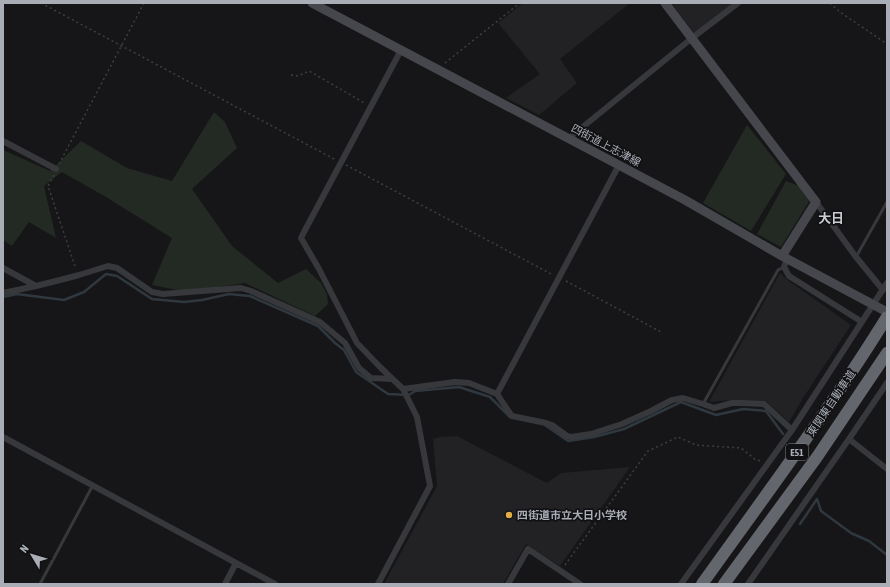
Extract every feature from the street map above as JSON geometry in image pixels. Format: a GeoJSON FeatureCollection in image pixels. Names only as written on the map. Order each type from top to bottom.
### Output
{"type":"FeatureCollection","features":[{"type":"Feature","properties":{"kind":"highway","name":"東関東自動車道"},"geometry":{"type":"LineString","coordinates":[[702,584],[866,352],[887,317]]}},
{"type":"Feature","properties":{"kind":"highway","name":"東関東自動車道"},"geometry":{"type":"LineString","coordinates":[[724,584],[817,457],[887,353]]}},
{"type":"Feature","properties":{"kind":"main road","name":"四街道上志津線"},"geometry":{"type":"LineString","coordinates":[[312,3],[685,200],[784,261],[848,291],[887,312]]}},
{"type":"Feature","properties":{"kind":"main road"},"geometry":{"type":"LineString","coordinates":[[665,3],[816,202],[784,261]]}},
{"type":"Feature","properties":{"kind":"street"},"geometry":{"type":"LineString","coordinates":[[568,138],[738,3]]}},
{"type":"Feature","properties":{"kind":"street"},"geometry":{"type":"LineString","coordinates":[[378,584],[430,486],[417,417],[404,390],[357,343],[319,269],[301,238],[401,50]]}},
{"type":"Feature","properties":{"kind":"street"},"geometry":{"type":"LineString","coordinates":[[3,141],[56,169]]}},
{"type":"Feature","properties":{"kind":"street"},"geometry":{"type":"LineString","coordinates":[[497,394],[619,165]]}},
{"type":"Feature","properties":{"kind":"street"},"geometry":{"type":"LineString","coordinates":[[816,202],[856,257],[883,290]]}},
{"type":"Feature","properties":{"kind":"street"},"geometry":{"type":"LineString","coordinates":[[784,261],[789,276],[862,322]]}},
{"type":"Feature","properties":{"kind":"street"},"geometry":{"type":"LineString","coordinates":[[3,293],[79,275],[108,266],[117,268],[152,292],[163,294],[241,288],[320,322],[345,343],[359,368],[371,378],[392,379]]}},
{"type":"Feature","properties":{"kind":"street"},"geometry":{"type":"LineString","coordinates":[[3,268],[36,286]]}},
{"type":"Feature","properties":{"kind":"street"},"geometry":{"type":"LineString","coordinates":[[681,584],[792,430],[887,283]]}},
{"type":"Feature","properties":{"kind":"street"},"geometry":{"type":"LineString","coordinates":[[404,390],[455,382],[469,383],[497,394],[512,416],[546,422],[571,438],[591,434],[622,424],[672,400],[683,398],[714,408],[732,403],[764,404],[792,430]]}},
{"type":"Feature","properties":{"kind":"street"},"geometry":{"type":"LineString","coordinates":[[748,584],[887,383]]}},
{"type":"Feature","properties":{"kind":"street"},"geometry":{"type":"LineString","coordinates":[[3,437],[275,584]]}},
{"type":"Feature","properties":{"kind":"street"},"geometry":{"type":"LineString","coordinates":[[849,439],[887,469]]}},
{"type":"Feature","properties":{"kind":"street"},"geometry":{"type":"LineString","coordinates":[[508,584],[528,549],[580,584]]}},
{"type":"Feature","properties":{"kind":"street"},"geometry":{"type":"LineString","coordinates":[[225,584],[236,563]]}},
{"type":"Feature","properties":{"kind":"lane"},"geometry":{"type":"LineString","coordinates":[[856,257],[887,202]]}},
{"type":"Feature","properties":{"kind":"lane"},"geometry":{"type":"LineString","coordinates":[[703,404],[784,261]]}},
{"type":"Feature","properties":{"kind":"lane"},"geometry":{"type":"LineString","coordinates":[[40,584],[93,485]]}},
{"type":"Feature","properties":{"kind":"path"},"geometry":{"type":"LineString","coordinates":[[41,3],[661,332]]}},
{"type":"Feature","properties":{"kind":"path"},"geometry":{"type":"LineString","coordinates":[[79,275],[48,186],[144,3]]}},
{"type":"Feature","properties":{"kind":"path"},"geometry":{"type":"LineString","coordinates":[[438,70],[520,3]]}},
{"type":"Feature","properties":{"kind":"path"},"geometry":{"type":"LineString","coordinates":[[830,3],[840,12],[887,44]]}},
{"type":"Feature","properties":{"kind":"path"},"geometry":{"type":"LineString","coordinates":[[291,75],[298,76],[309,71],[371,106]]}},
{"type":"Feature","properties":{"kind":"path"},"geometry":{"type":"LineString","coordinates":[[561,571],[648,451],[678,437],[696,445],[741,448],[756,460],[769,462]]}},
{"type":"Feature","properties":{"kind":"shaded area"},"geometry":{"type":"Polygon","coordinates":[[[523,3],[630,3],[560,59],[577,83],[539,115],[506,98],[540,74],[498,23],[523,3]]]}},
{"type":"Feature","properties":{"kind":"shaded area"},"geometry":{"type":"Polygon","coordinates":[[[671,3],[734,3],[694,33],[671,3]]]}},
{"type":"Feature","properties":{"kind":"shaded area"},"geometry":{"type":"Polygon","coordinates":[[[214,112],[225,122],[237,148],[192,189],[232,246],[278,283],[306,269],[321,283],[327,294],[328,304],[315,316],[245,283],[188,292],[152,285],[172,238],[106,197],[62,172],[44,186],[56,238],[29,222],[12,246],[3,240],[3,150],[50,171],[81,141],[127,168],[172,181],[214,112]]]}},
{"type":"Feature","properties":{"kind":"shaded area"},"geometry":{"type":"Polygon","coordinates":[[[747,125],[786,174],[751,231],[703,203],[747,125]]]}},
{"type":"Feature","properties":{"kind":"shaded area"},"geometry":{"type":"Polygon","coordinates":[[[786,181],[799,186],[810,200],[781,247],[757,234],[786,181]]]}},
{"type":"Feature","properties":{"kind":"shaded area"},"geometry":{"type":"Polygon","coordinates":[[[780,273],[851,325],[789,422],[766,401],[731,400],[709,402],[780,273]]]}},
{"type":"Feature","properties":{"kind":"shaded area","name":"四街道市立大日小学校"},"geometry":{"type":"Polygon","coordinates":[[[457,436],[547,483],[561,473],[630,467],[560,566],[526,544],[503,584],[384,584],[437,486],[433,439],[457,436]]]}},
{"type":"Feature","properties":{"kind":"waterway"},"geometry":{"type":"LineString","coordinates":[[3,297],[17,294],[64,300],[84,292],[106,274],[117,276],[152,299],[184,302],[229,294],[250,296],[318,326],[344,350],[356,372],[388,394],[409,395],[415,391],[459,387],[490,397],[510,417]]}},
{"type":"Feature","properties":{"kind":"waterway"},"geometry":{"type":"LineString","coordinates":[[545,425],[568,441],[594,437],[624,429],[681,402],[716,415],[743,409],[766,411],[783,434]]}},
{"type":"Feature","properties":{"kind":"waterway"},"geometry":{"type":"LineString","coordinates":[[800,524],[817,499],[821,511],[851,533],[869,541],[887,555]]}},
{"type":"Feature","properties":{"kind":"place","name":"四街道市立大日小学校"},"geometry":{"type":"Point","coordinates":[509,515]}},
{"type":"Feature","properties":{"kind":"district","name":"大日"},"geometry":{"type":"Point","coordinates":[831,218]}}]}
